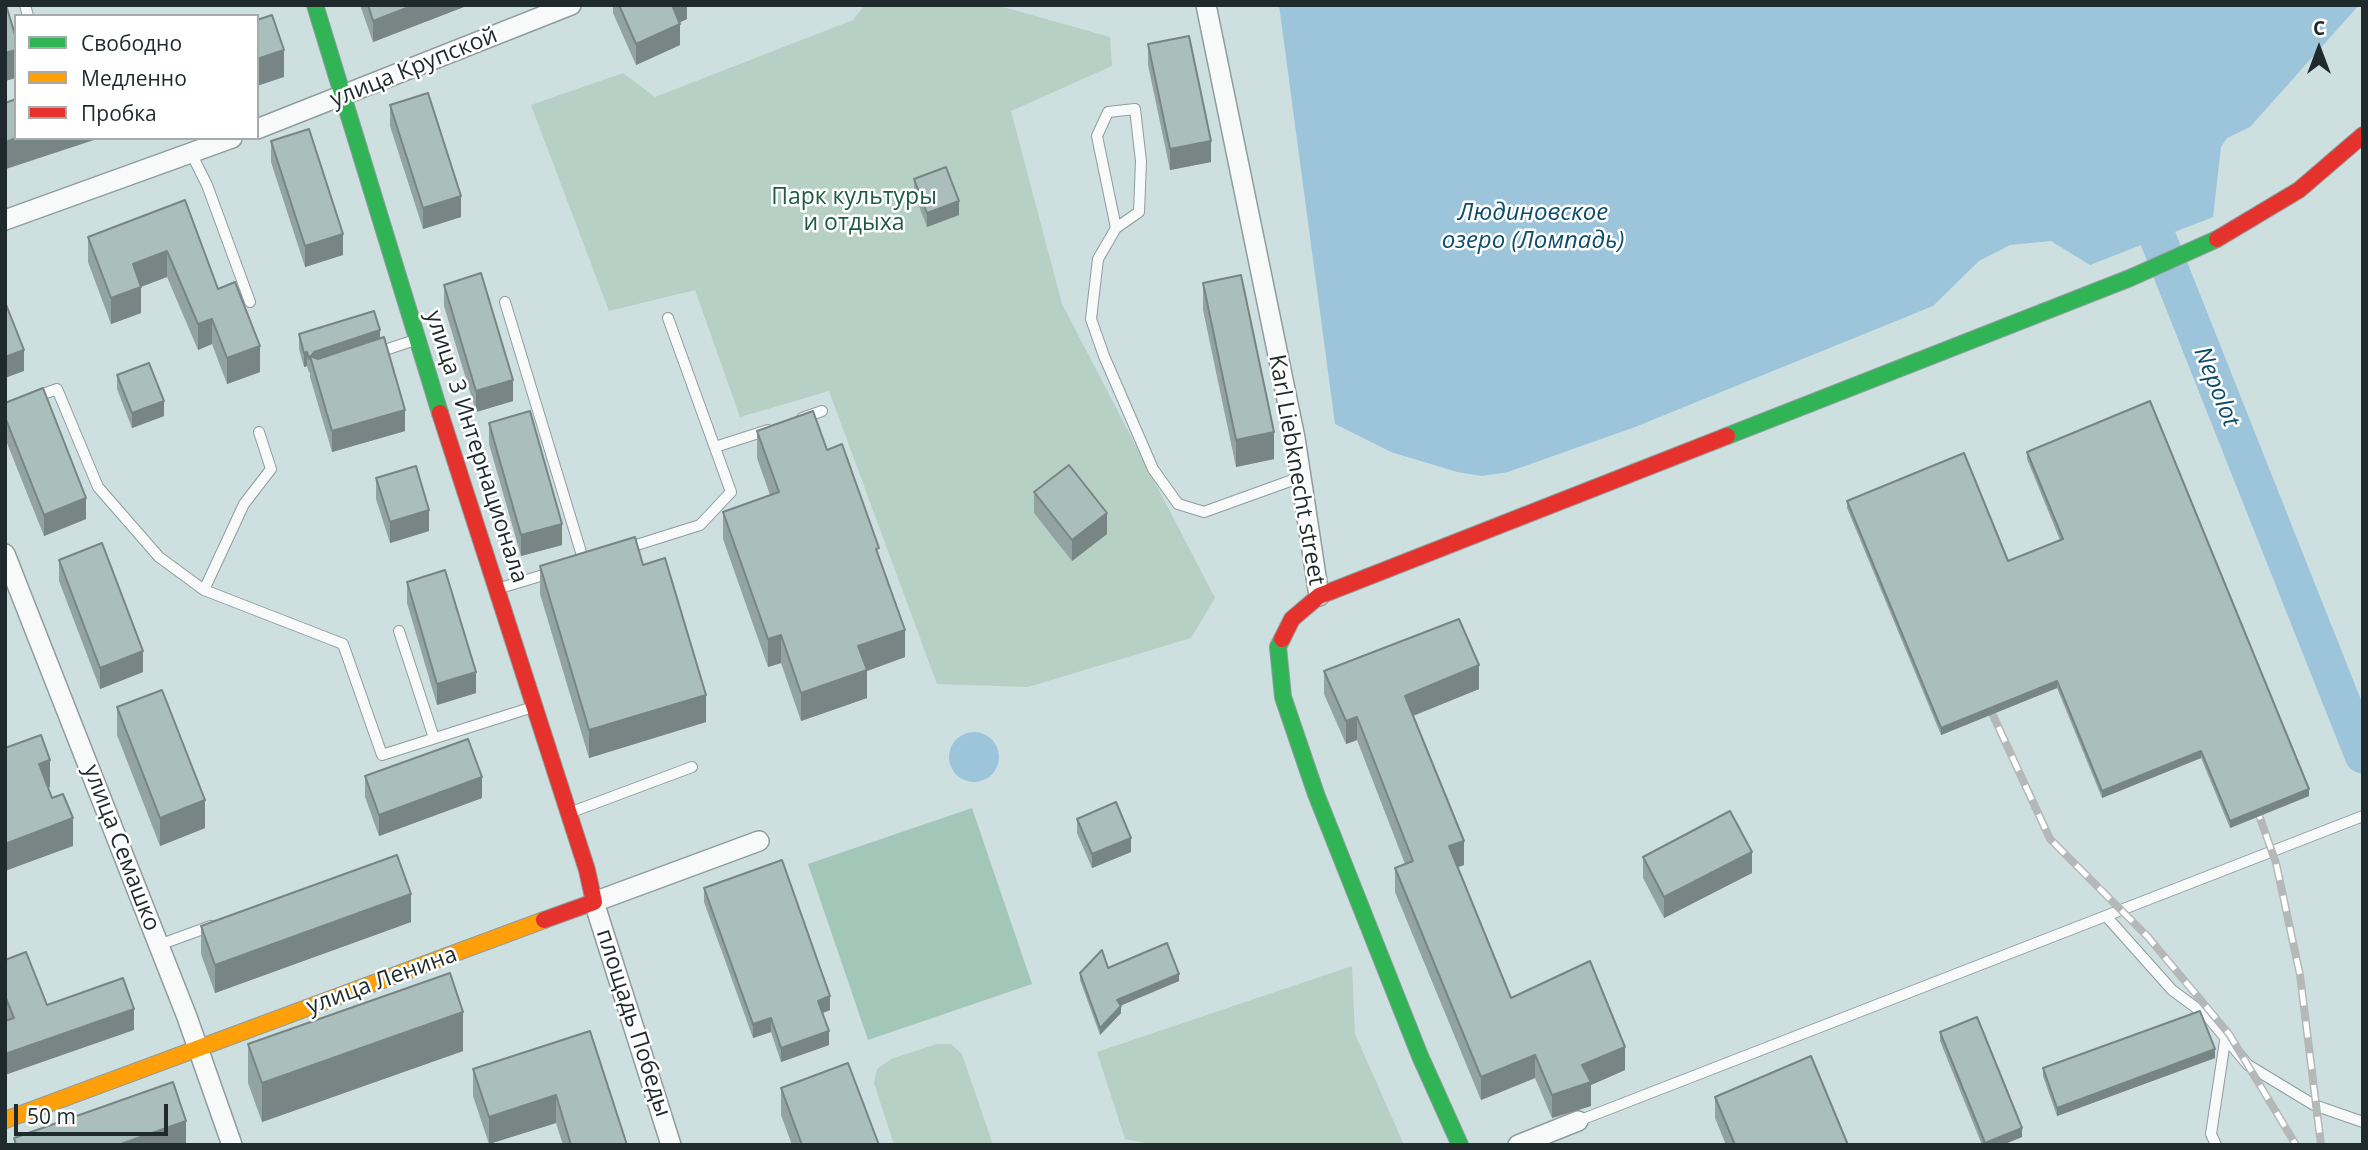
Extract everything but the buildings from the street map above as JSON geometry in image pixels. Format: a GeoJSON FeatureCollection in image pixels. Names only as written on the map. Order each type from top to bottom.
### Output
{"type":"FeatureCollection","features":[{"type":"Feature","properties":{"kind":"street","name":"улица 3 Интернационала"},"geometry":{"type":"LineString","coordinates":[[315,5],[594,902]]}},
{"type":"Feature","properties":{"kind":"street","name":"улица Крупской"},"geometry":{"type":"LineString","coordinates":[[259,128],[344,97],[571,5]]}},
{"type":"Feature","properties":{"kind":"street","name":"Karl Liebknecht street"},"geometry":{"type":"LineString","coordinates":[[1206,5],[1301,477],[1319,596],[1292,619],[1278,647],[1283,697],[1321,806],[1420,1056],[1460,1145]]}},
{"type":"Feature","properties":{"kind":"street"},"geometry":{"type":"LineString","coordinates":[[1319,596],[2130,278],[2229,234],[2298,190],[2363,135]]}},
{"type":"Feature","properties":{"kind":"street"},"geometry":{"type":"LineString","coordinates":[[6,218],[227,140]]}},
{"type":"Feature","properties":{"kind":"street","name":"улица Семашко"},"geometry":{"type":"LineString","coordinates":[[5,554],[9,577],[159,945],[232,1145]]}},
{"type":"Feature","properties":{"kind":"street","name":"улица Ленина"},"geometry":{"type":"LineString","coordinates":[[5,1119],[199,1050],[759,841]]}},
{"type":"Feature","properties":{"kind":"street","name":"площадь Победы"},"geometry":{"type":"LineString","coordinates":[[594,902],[671,1145]]}},
{"type":"Feature","properties":{"kind":"street"},"geometry":{"type":"LineString","coordinates":[[1518,1145],[1578,1121]]}},
{"type":"Feature","properties":{"kind":"lane"},"geometry":{"type":"LineString","coordinates":[[1116,228],[1097,136],[1108,112],[1135,109],[1141,160],[1139,212],[1116,228],[1098,259],[1091,319],[1104,356],[1153,469],[1178,504],[1204,512],[1301,477]]}},
{"type":"Feature","properties":{"kind":"lane"},"geometry":{"type":"LineString","coordinates":[[191,153],[207,185],[250,302]]}},
{"type":"Feature","properties":{"kind":"lane"},"geometry":{"type":"LineString","coordinates":[[505,302],[583,562]]}},
{"type":"Feature","properties":{"kind":"lane"},"geometry":{"type":"LineString","coordinates":[[609,554],[699,525],[731,492],[668,318]]}},
{"type":"Feature","properties":{"kind":"lane"},"geometry":{"type":"LineString","coordinates":[[367,356],[417,340]]}},
{"type":"Feature","properties":{"kind":"lane"},"geometry":{"type":"LineString","coordinates":[[18,403],[57,389],[98,487],[159,557],[204,590],[343,644],[382,755],[533,707]]}},
{"type":"Feature","properties":{"kind":"lane"},"geometry":{"type":"LineString","coordinates":[[786,423],[822,411]]}},
{"type":"Feature","properties":{"kind":"lane"},"geometry":{"type":"LineString","coordinates":[[715,447],[774,427]]}},
{"type":"Feature","properties":{"kind":"lane"},"geometry":{"type":"LineString","coordinates":[[204,590],[244,504],[271,469],[259,432]]}},
{"type":"Feature","properties":{"kind":"lane"},"geometry":{"type":"LineString","coordinates":[[571,566],[596,558]]}},
{"type":"Feature","properties":{"kind":"lane"},"geometry":{"type":"LineString","coordinates":[[497,590],[559,570]]}},
{"type":"Feature","properties":{"kind":"lane"},"geometry":{"type":"LineString","coordinates":[[399,631],[434,738]]}},
{"type":"Feature","properties":{"kind":"lane"},"geometry":{"type":"LineString","coordinates":[[568,813],[692,767]]}},
{"type":"Feature","properties":{"kind":"lane"},"geometry":{"type":"LineString","coordinates":[[1578,1121],[2363,816]]}},
{"type":"Feature","properties":{"kind":"lane"},"geometry":{"type":"LineString","coordinates":[[2106,916],[2172,990],[2207,1016],[2225,1041],[2248,1065],[2314,1105],[2363,1122]]}},
{"type":"Feature","properties":{"kind":"lane"},"geometry":{"type":"LineString","coordinates":[[159,945],[223,922]]}},
{"type":"Feature","properties":{"kind":"lane"},"geometry":{"type":"LineString","coordinates":[[2216,1145],[2211,1134],[2225,1041]]}},
{"type":"Feature","properties":{"kind":"green space","name":"Парк культуры и отдыха"},"geometry":{"type":"Polygon","coordinates":[[[865,5],[996,5],[1110,37],[1112,66],[1011,111],[1062,304],[1215,598],[1191,638],[1028,687],[937,684],[829,391],[740,417],[695,290],[609,311],[531,105],[623,73],[655,97],[853,20],[865,5]]]}},
{"type":"Feature","properties":{"kind":"green space"},"geometry":{"type":"Polygon","coordinates":[[[972,808],[1032,984],[868,1040],[808,864],[972,808]]]}},
{"type":"Feature","properties":{"kind":"green space"},"geometry":{"type":"Polygon","coordinates":[[[1352,966],[1355,1034],[1404,1145],[1155,1145],[1125,1139],[1097,1052],[1352,966]]]}},
{"type":"Feature","properties":{"kind":"green space"},"geometry":{"type":"Polygon","coordinates":[[[937,1044],[951,1044],[962,1054],[993,1145],[894,1145],[874,1083],[877,1069],[891,1059],[937,1044]]]}},
{"type":"Feature","properties":{"kind":"water","name":"Людиновское озеро (Ломпадь)"},"geometry":{"type":"Polygon","coordinates":[[[1279,5],[2359,5],[2250,127],[2227,138],[2221,147],[2213,217],[2090,265],[2051,241],[2010,245],[1979,261],[1933,306],[1635,427],[1508,472],[1482,476],[1457,472],[1391,452],[1335,424],[1279,5]]]}},
{"type":"Feature","properties":{"kind":"water"},"geometry":{"type":"Polygon","coordinates":[[[974,732],[992,739],[999,757],[992,775],[974,782],[956,775],[949,757],[956,739],[974,732]]]}},
{"type":"Feature","properties":{"kind":"waterway","name":"Nepolot"},"geometry":{"type":"LineString","coordinates":[[2150,190],[2157,236],[2363,755]]}},
{"type":"Feature","properties":{"kind":"railway"},"geometry":{"type":"LineString","coordinates":[[1985,698],[2050,839],[2148,937],[2229,1034],[2296,1145]]}},
{"type":"Feature","properties":{"kind":"railway"},"geometry":{"type":"LineString","coordinates":[[2255,804],[2276,863],[2300,975],[2321,1145]]}},
{"type":"Feature","properties":{"kind":"traffic: fast"},"geometry":{"type":"LineString","coordinates":[[315,5],[440,413]]}},
{"type":"Feature","properties":{"kind":"traffic: fast"},"geometry":{"type":"LineString","coordinates":[[1727,436],[2130,278],[2217,239]]}},
{"type":"Feature","properties":{"kind":"traffic: fast"},"geometry":{"type":"LineString","coordinates":[[1282,639],[1278,647],[1283,697],[1316,794],[1420,1056],[1460,1145]]}},
{"type":"Feature","properties":{"kind":"traffic: slow"},"geometry":{"type":"LineString","coordinates":[[5,1120],[544,920]]}},
{"type":"Feature","properties":{"kind":"traffic: jam"},"geometry":{"type":"LineString","coordinates":[[2217,239],[2299,190],[2363,135]]}},
{"type":"Feature","properties":{"kind":"traffic: jam"},"geometry":{"type":"LineString","coordinates":[[440,413],[587,870],[594,902],[544,920]]}},
{"type":"Feature","properties":{"kind":"traffic: jam"},"geometry":{"type":"LineString","coordinates":[[1282,639],[1292,619],[1319,596],[1727,436]]}}]}
